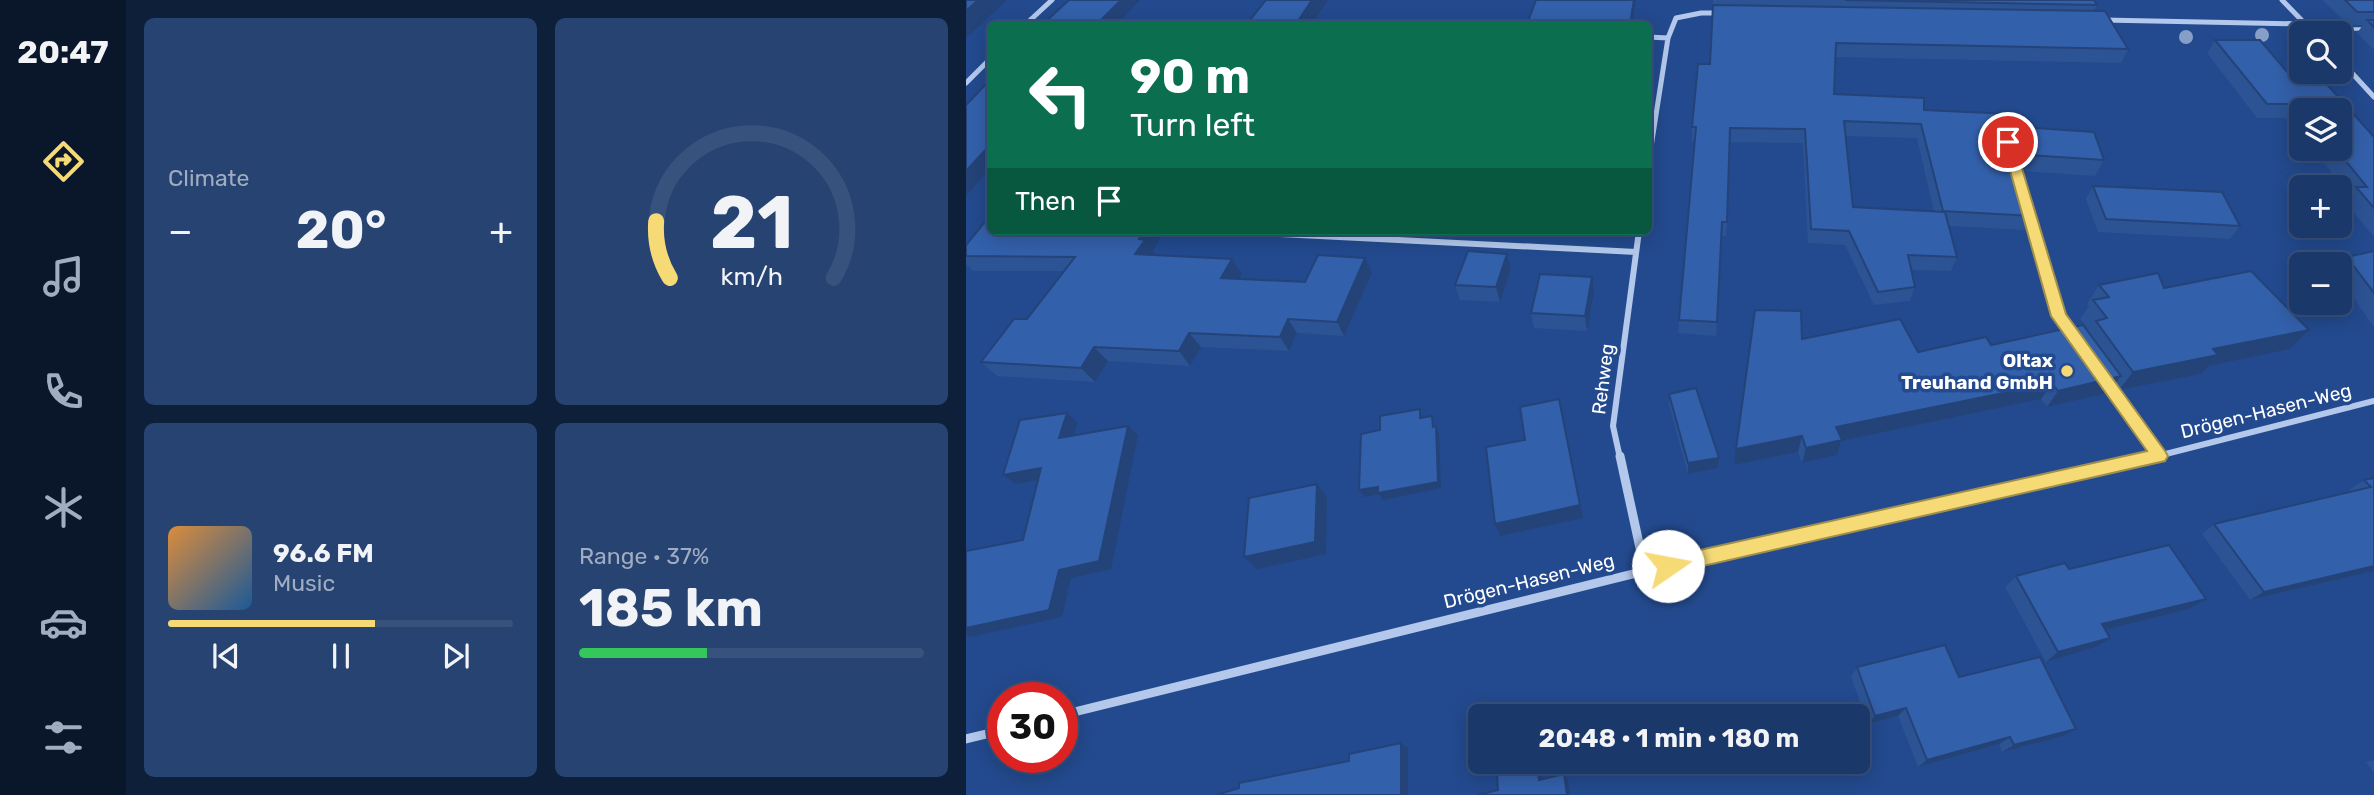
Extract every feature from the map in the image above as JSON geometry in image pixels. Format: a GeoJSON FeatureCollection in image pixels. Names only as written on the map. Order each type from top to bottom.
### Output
{"type":"FeatureCollection","features":[{"type":"Feature","properties":{"kind":"street"},"geometry":{"type":"LineString","coordinates":[[1029,21],[1052,0]]}},
{"type":"Feature","properties":{"kind":"street"},"geometry":{"type":"LineString","coordinates":[[2282,0],[2303,21]]}},
{"type":"Feature","properties":{"kind":"street"},"geometry":{"type":"LineString","coordinates":[[1652,140],[1668,38],[1676,18],[1701,13],[1727,13]]}},
{"type":"Feature","properties":{"kind":"street"},"geometry":{"type":"LineString","coordinates":[[2089,20],[2289,24]]}},
{"type":"Feature","properties":{"kind":"street"},"geometry":{"type":"LineString","coordinates":[[1652,37],[1668,38]]}},
{"type":"Feature","properties":{"kind":"street"},"geometry":{"type":"LineString","coordinates":[[966,83],[987,62]]}},
{"type":"Feature","properties":{"kind":"street"},"geometry":{"type":"LineString","coordinates":[[2352,73],[2374,97]]}},
{"type":"Feature","properties":{"kind":"street"},"geometry":{"type":"LineString","coordinates":[[1303,235],[1636,251]]}},
{"type":"Feature","properties":{"kind":"street","name":"Rehweg"},"geometry":{"type":"LineString","coordinates":[[1638,235],[1613,426],[1645,571]]}},
{"type":"Feature","properties":{"kind":"street","name":"Drögen-Hasen-Weg"},"geometry":{"type":"LineString","coordinates":[[1078,711],[1645,571],[2159,456],[2374,401]]}},
{"type":"Feature","properties":{"kind":"street"},"geometry":{"type":"LineString","coordinates":[[966,739],[987,734]]}},
{"type":"Feature","properties":{"kind":"lane"},"geometry":{"type":"LineString","coordinates":[[2352,30],[2374,29]]}},
{"type":"Feature","properties":{"kind":"lane"},"geometry":{"type":"LineString","coordinates":[[2027,206],[2059,316],[2077,342]]}},
{"type":"Feature","properties":{"kind":"lane"},"geometry":{"type":"LineString","coordinates":[[2106,382],[2159,456]]}},
{"type":"Feature","properties":{"kind":"building"},"geometry":{"type":"Polygon","coordinates":[[[966,0],[978,0],[966,11],[966,0]]]}},
{"type":"Feature","properties":{"kind":"building"},"geometry":{"type":"Polygon","coordinates":[[[1069,0],[1121,0],[1100,21],[1046,21],[1069,0]]]}},
{"type":"Feature","properties":{"kind":"building"},"geometry":{"type":"Polygon","coordinates":[[[1266,0],[1312,0],[1298,21],[1249,21],[1266,0]]]}},
{"type":"Feature","properties":{"kind":"building"},"geometry":{"type":"Polygon","coordinates":[[[1536,0],[1634,0],[1630,21],[1528,21],[1536,0]]]}},
{"type":"Feature","properties":{"kind":"building"},"geometry":{"type":"Polygon","coordinates":[[[1845,0],[2094,0],[2097,5],[1845,0]]]}},
{"type":"Feature","properties":{"kind":"building"},"geometry":{"type":"Polygon","coordinates":[[[2345,0],[2374,0],[2374,12],[2357,12],[2345,0]]]}},
{"type":"Feature","properties":{"kind":"building"},"geometry":{"type":"Polygon","coordinates":[[[1713,5],[2105,11],[2128,49],[1836,43],[1834,94],[1924,98],[1924,110],[2012,114],[2015,123],[2011,129],[2019,155],[2014,155],[2033,216],[1943,211],[1921,124],[1844,121],[1853,207],[1945,212],[1957,257],[1908,255],[1915,287],[1878,292],[1849,231],[1811,229],[1805,129],[1730,128],[1727,222],[1722,222],[1717,322],[1679,320],[1696,127],[1692,127],[1698,64],[1710,64],[1713,5]]]}},
{"type":"Feature","properties":{"kind":"building"},"geometry":{"type":"Polygon","coordinates":[[[2215,40],[2260,40],[2289,74],[2289,84],[2327,84],[2339,98],[2289,98],[2289,104],[2267,104],[2215,40]]]}},
{"type":"Feature","properties":{"kind":"building"},"geometry":{"type":"Polygon","coordinates":[[[987,83],[987,148],[966,171],[966,105],[987,83]]]}},
{"type":"Feature","properties":{"kind":"building"},"geometry":{"type":"Polygon","coordinates":[[[2352,112],[2374,137],[2374,208],[2356,187],[2367,187],[2346,161],[2352,161],[2352,112]]]}},
{"type":"Feature","properties":{"kind":"building"},"geometry":{"type":"Polygon","coordinates":[[[2020,127],[2094,132],[2104,160],[2029,155],[2020,127]]]}},
{"type":"Feature","properties":{"kind":"building"},"geometry":{"type":"Polygon","coordinates":[[[2093,186],[2222,192],[2240,226],[2106,219],[2093,186]]]}},
{"type":"Feature","properties":{"kind":"building"},"geometry":{"type":"Polygon","coordinates":[[[984,223],[987,223],[987,235],[1142,235],[1139,239],[1145,240],[1135,254],[1232,259],[1221,278],[1305,282],[1318,255],[1365,258],[1337,322],[1288,319],[1280,337],[1189,333],[1179,351],[1094,347],[1081,368],[981,362],[1014,319],[1027,319],[1075,257],[966,256],[966,245],[984,223]]]}},
{"type":"Feature","properties":{"kind":"building"},"geometry":{"type":"Polygon","coordinates":[[[1468,251],[1507,254],[1496,287],[1455,285],[1468,251]]]}},
{"type":"Feature","properties":{"kind":"building"},"geometry":{"type":"Polygon","coordinates":[[[2374,251],[2374,293],[2352,264],[2352,256],[2374,251]]]}},
{"type":"Feature","properties":{"kind":"building"},"geometry":{"type":"Polygon","coordinates":[[[2251,271],[2289,310],[2289,315],[2294,315],[2309,330],[2213,349],[2218,355],[2133,372],[2096,321],[2107,318],[2093,300],[2109,297],[2099,285],[2158,273],[2164,288],[2251,271]]]}},
{"type":"Feature","properties":{"kind":"building"},"geometry":{"type":"Polygon","coordinates":[[[1540,274],[1592,277],[1585,316],[1531,313],[1540,274]]]}},
{"type":"Feature","properties":{"kind":"building"},"geometry":{"type":"Polygon","coordinates":[[[1755,310],[1801,311],[1802,339],[1900,319],[1918,352],[1986,337],[1991,345],[2083,325],[2121,376],[2058,391],[2052,383],[1836,427],[1842,440],[1806,448],[1802,436],[1736,449],[1755,310]]]}},
{"type":"Feature","properties":{"kind":"building"},"geometry":{"type":"Polygon","coordinates":[[[1696,388],[1719,458],[1688,463],[1669,394],[1696,388]]]}},
{"type":"Feature","properties":{"kind":"building"},"geometry":{"type":"Polygon","coordinates":[[[1559,399],[1580,505],[1495,524],[1486,447],[1525,440],[1520,407],[1559,399]]]}},
{"type":"Feature","properties":{"kind":"building"},"geometry":{"type":"Polygon","coordinates":[[[1420,409],[1420,418],[1432,416],[1433,427],[1436,426],[1438,482],[1378,493],[1378,487],[1359,490],[1361,434],[1380,430],[1380,416],[1420,409]]]}},
{"type":"Feature","properties":{"kind":"building"},"geometry":{"type":"Polygon","coordinates":[[[1067,413],[1059,438],[1128,426],[1099,561],[1059,570],[1049,610],[966,628],[966,551],[1023,540],[1041,468],[1003,475],[1020,420],[1067,413]]]}},
{"type":"Feature","properties":{"kind":"building"},"geometry":{"type":"Polygon","coordinates":[[[2374,478],[2374,566],[2264,592],[2214,524],[2371,487],[2364,480],[2374,478]]]}},
{"type":"Feature","properties":{"kind":"building"},"geometry":{"type":"Polygon","coordinates":[[[1317,484],[1315,542],[1244,557],[1249,498],[1317,484]]]}},
{"type":"Feature","properties":{"kind":"building"},"geometry":{"type":"Polygon","coordinates":[[[2169,545],[2206,599],[2102,624],[2110,638],[2058,652],[2016,576],[2065,563],[2069,569],[2169,545]]]}},
{"type":"Feature","properties":{"kind":"building"},"geometry":{"type":"Polygon","coordinates":[[[1945,645],[1959,677],[2040,657],[2076,729],[2014,745],[2010,737],[1927,760],[1906,708],[1875,716],[1857,667],[1945,645]]]}},
{"type":"Feature","properties":{"kind":"building"},"geometry":{"type":"Polygon","coordinates":[[[1401,743],[1401,795],[1216,795],[1239,788],[1239,783],[1349,761],[1349,754],[1401,743]]]}},
{"type":"Feature","properties":{"kind":"building"},"geometry":{"type":"Polygon","coordinates":[[[1497,774],[1538,774],[1539,780],[1564,774],[1567,795],[1478,795],[1498,790],[1497,774]]]}},
{"type":"Feature","properties":{"kind":"place","name":"Oltax Treuhand GmbH"},"geometry":{"type":"Point","coordinates":[2067,371]}},
{"type":"Feature","properties":{"kind":"route"},"geometry":{"type":"LineString","coordinates":[[1668,566],[2159,456],[2059,316],[2008,142]]}}]}
